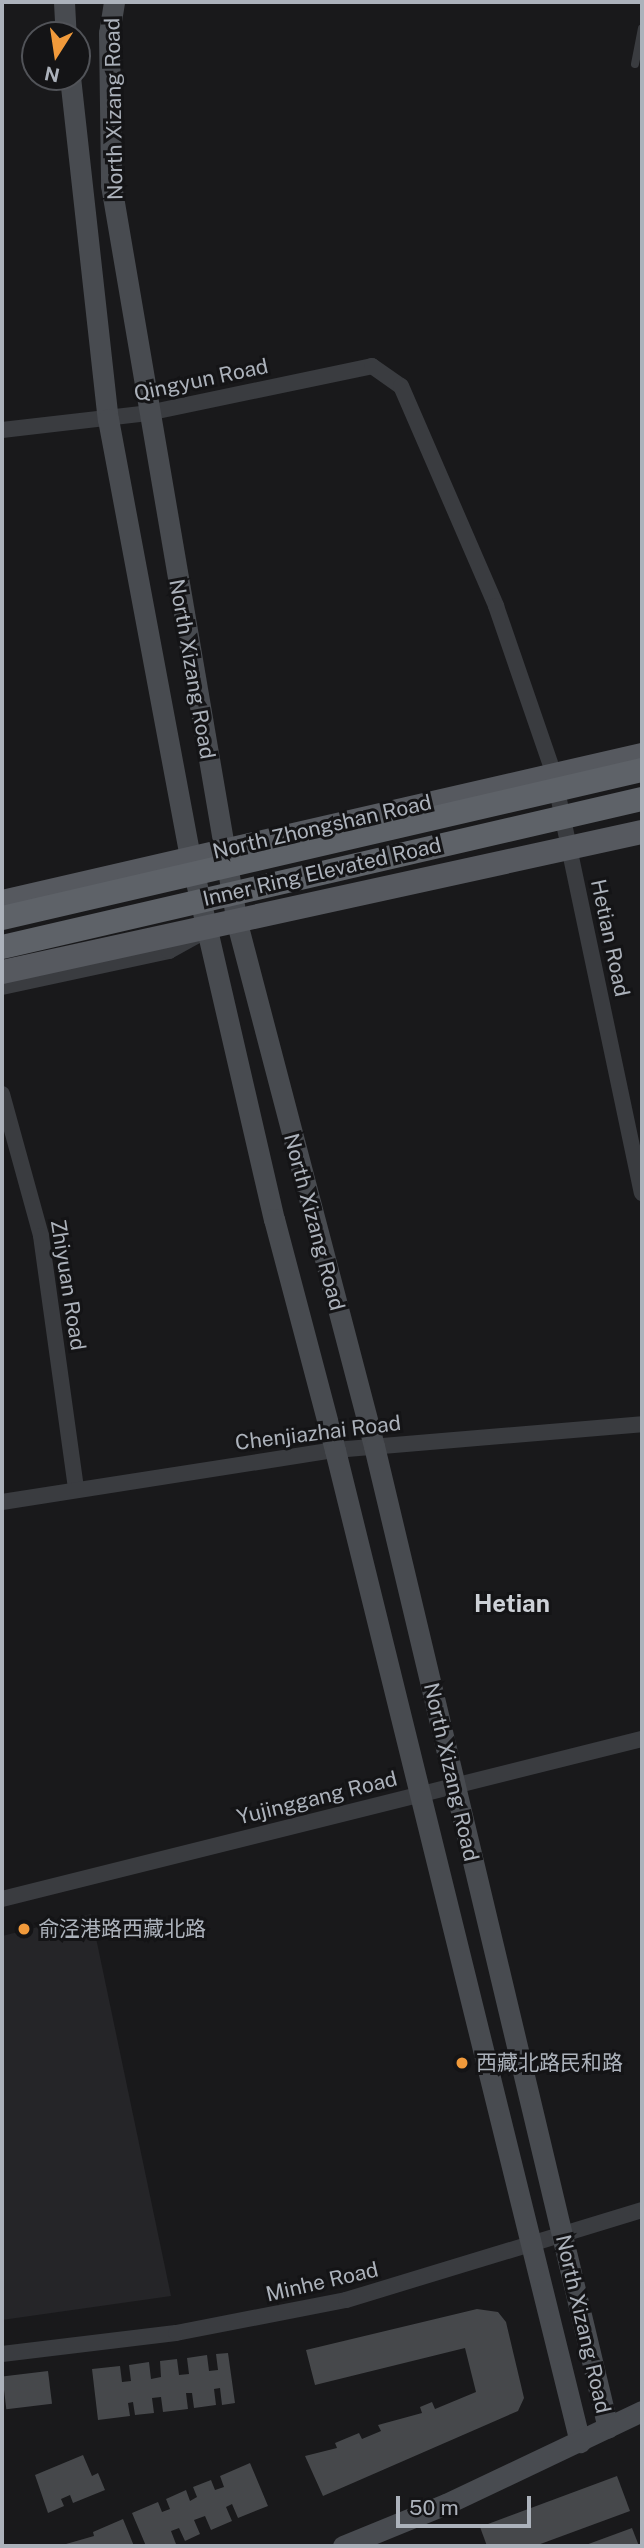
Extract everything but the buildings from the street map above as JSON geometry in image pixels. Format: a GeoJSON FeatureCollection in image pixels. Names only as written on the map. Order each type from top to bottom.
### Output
{"type":"FeatureCollection","features":[{"type":"Feature","properties":{"kind":"highway","name":"Inner Ring Elevated Road"},"geometry":{"type":"LineString","coordinates":[[2,918],[642,770]]}},
{"type":"Feature","properties":{"kind":"highway","name":"Inner Ring Elevated Road"},"geometry":{"type":"LineString","coordinates":[[2,947],[642,799]]}},
{"type":"Feature","properties":{"kind":"main road"},"geometry":{"type":"LineString","coordinates":[[64,2],[65,21]]}},
{"type":"Feature","properties":{"kind":"main road","name":"North Xizang Road"},"geometry":{"type":"LineString","coordinates":[[114,2],[109,33],[111,185],[237,923],[374,1446],[608,2428]]}},
{"type":"Feature","properties":{"kind":"main road","name":"North Xizang Road"},"geometry":{"type":"LineString","coordinates":[[72,91],[108,419],[190,856],[274,1219],[335,1450],[529,2246],[580,2442]]}},
{"type":"Feature","properties":{"kind":"main road","name":"North Zhongshan Road"},"geometry":{"type":"LineString","coordinates":[[2,902],[552,769],[642,755]]}},
{"type":"Feature","properties":{"kind":"main road"},"geometry":{"type":"LineString","coordinates":[[2,972],[237,923],[642,832]]}},
{"type":"Feature","properties":{"kind":"main road"},"geometry":{"type":"LineString","coordinates":[[343,2546],[642,2412]]}},
{"type":"Feature","properties":{"kind":"street","name":"Qingyun Road"},"geometry":{"type":"LineString","coordinates":[[2,430],[148,414],[372,366],[401,386]]}},
{"type":"Feature","properties":{"kind":"street","name":"Hetian Road"},"geometry":{"type":"LineString","coordinates":[[401,386],[496,606],[552,769],[642,1193]]}},
{"type":"Feature","properties":{"kind":"street"},"geometry":{"type":"LineString","coordinates":[[2,987],[169,951],[209,929]]}},
{"type":"Feature","properties":{"kind":"street","name":"Zhiyuan Road"},"geometry":{"type":"LineString","coordinates":[[2,1094],[41,1236],[76,1487]]}},
{"type":"Feature","properties":{"kind":"street","name":"Chenjiazhai Road"},"geometry":{"type":"LineString","coordinates":[[2,1502],[76,1487],[335,1450],[642,1424]]}},
{"type":"Feature","properties":{"kind":"street","name":"Yujinggang Road"},"geometry":{"type":"LineString","coordinates":[[2,1899],[642,1740]]}},
{"type":"Feature","properties":{"kind":"street","name":"Minhe Road"},"geometry":{"type":"LineString","coordinates":[[2,2354],[176,2333],[281,2313],[404,2285],[642,2210]]}},
{"type":"Feature","properties":{"kind":"lane"},"geometry":{"type":"LineString","coordinates":[[635,64],[642,29]]}},
{"type":"Feature","properties":{"kind":"shaded area"},"geometry":{"type":"Polygon","coordinates":[[[91,1914],[171,2296],[2,2320],[2,1936],[91,1914]]]}},
{"type":"Feature","properties":{"kind":"place","name":"俞泾港路西藏北路"},"geometry":{"type":"Point","coordinates":[24,1929]}},
{"type":"Feature","properties":{"kind":"place","name":"西藏北路民和路"},"geometry":{"type":"Point","coordinates":[462,2063]}},
{"type":"Feature","properties":{"kind":"district","name":"Hetian"},"geometry":{"type":"Point","coordinates":[512,1604]}}]}
